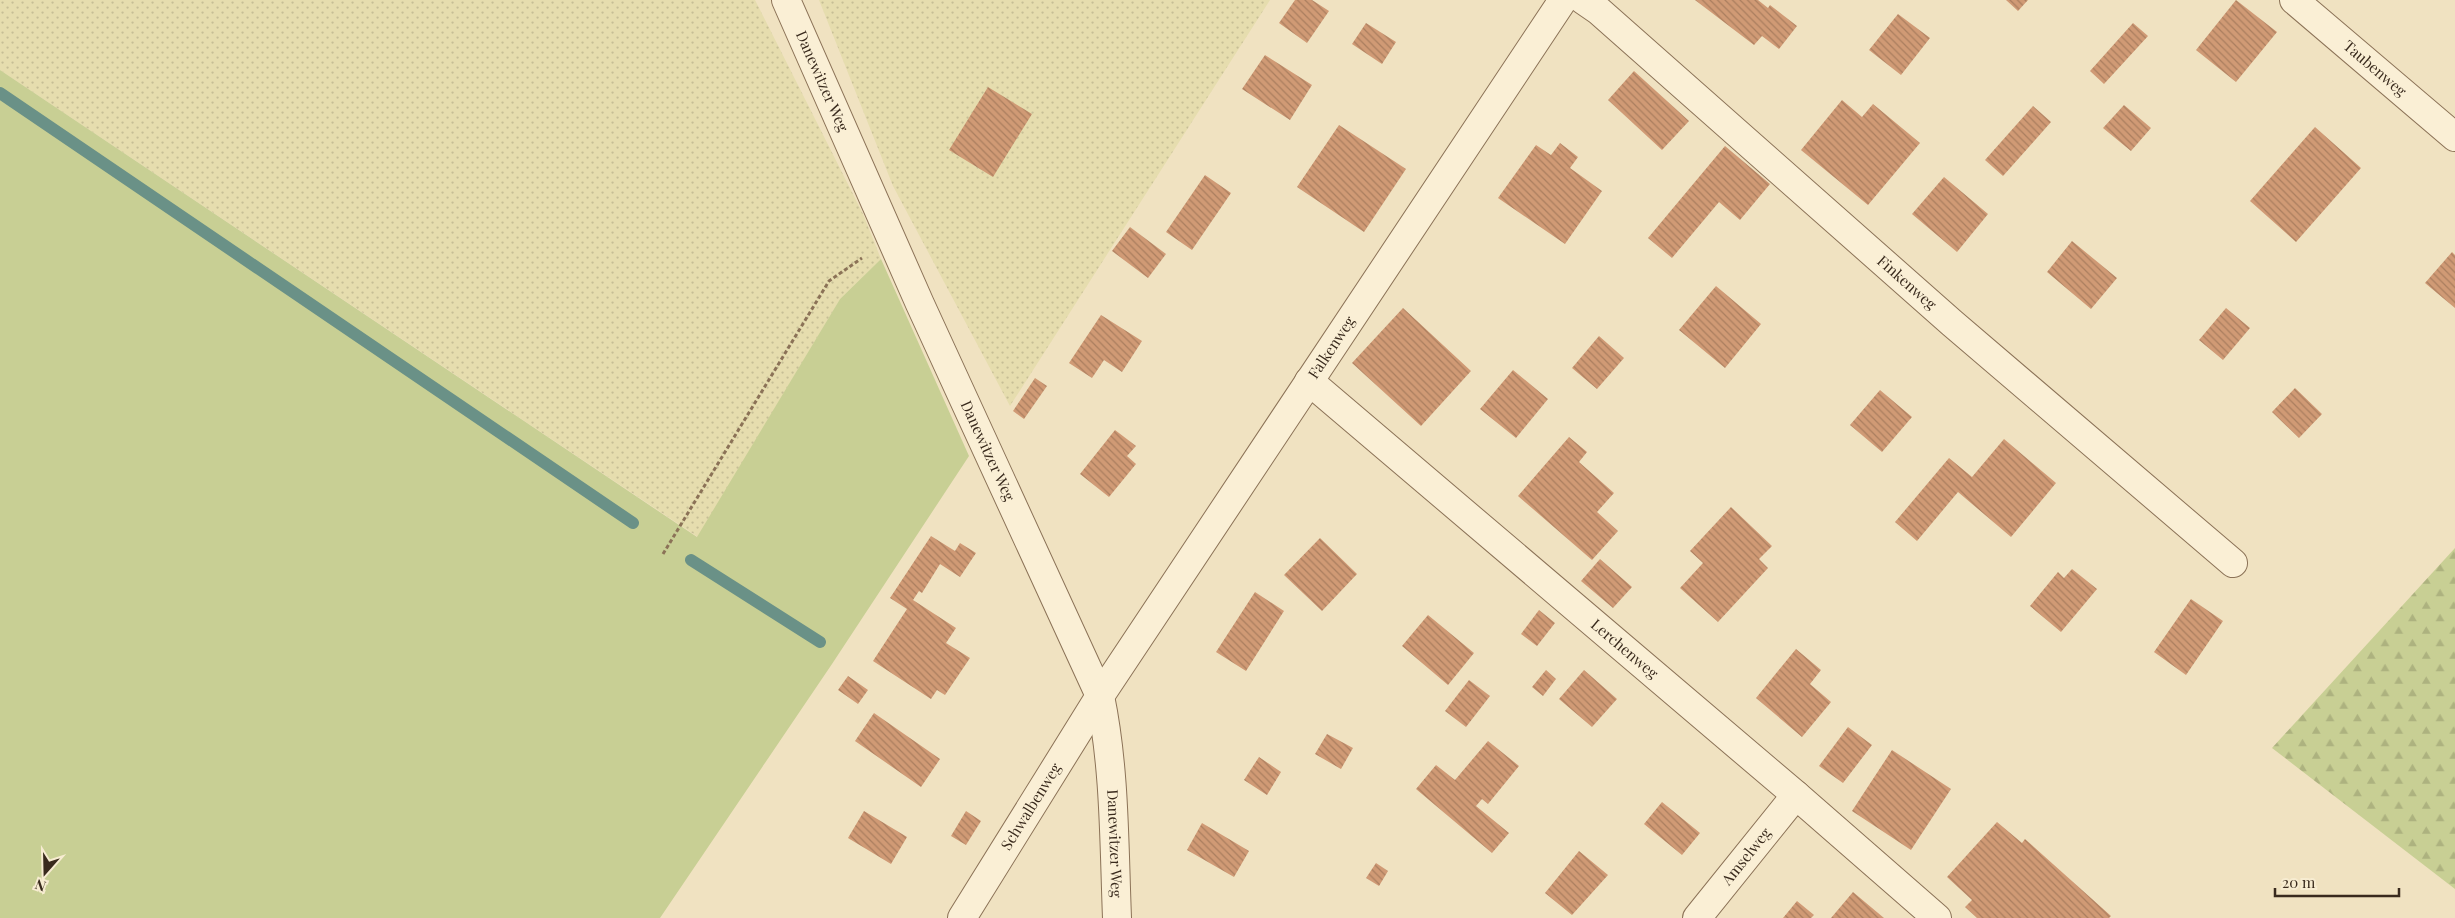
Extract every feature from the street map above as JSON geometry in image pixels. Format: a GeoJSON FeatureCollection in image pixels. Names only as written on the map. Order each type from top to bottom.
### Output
{"type":"FeatureCollection","features":[{"type":"Feature","properties":{"kind":"street","name":"Danewitzer Weg"},"geometry":{"type":"LineString","coordinates":[[786,0],[890,239],[1100,696],[1109,738],[1112,776],[1116,918]]}},
{"type":"Feature","properties":{"kind":"street","name":"Falkenweg"},"geometry":{"type":"LineString","coordinates":[[1100,696],[1563,0]]}},
{"type":"Feature","properties":{"kind":"street","name":"Finkenweg"},"geometry":{"type":"LineString","coordinates":[[1583,0],[1599,11],[1952,323],[2233,563]]}},
{"type":"Feature","properties":{"kind":"street","name":"Taubenweg"},"geometry":{"type":"LineString","coordinates":[[2294,0],[2455,137]]}},
{"type":"Feature","properties":{"kind":"street","name":"Lerchenweg"},"geometry":{"type":"LineString","coordinates":[[1309,381],[1796,795],[1937,918]]}},
{"type":"Feature","properties":{"kind":"street","name":"Schwalbenweg"},"geometry":{"type":"LineString","coordinates":[[962,918],[1100,696]]}},
{"type":"Feature","properties":{"kind":"street","name":"Amselweg"},"geometry":{"type":"LineString","coordinates":[[1697,918],[1796,795]]}},
{"type":"Feature","properties":{"kind":"path"},"geometry":{"type":"LineString","coordinates":[[663,554],[829,281],[890,239]]}},
{"type":"Feature","properties":{"kind":"shaded area"},"geometry":{"type":"Polygon","coordinates":[[[0,0],[755,0],[863,214],[881,259],[840,299],[698,537],[0,70],[0,0]]]}},
{"type":"Feature","properties":{"kind":"shaded area"},"geometry":{"type":"Polygon","coordinates":[[[819,0],[1270,0],[1010,406],[893,186],[819,0]]]}},
{"type":"Feature","properties":{"kind":"green space"},"geometry":{"type":"Polygon","coordinates":[[[0,70],[697,537],[840,299],[881,259],[969,456],[832,664],[660,918],[0,918],[0,70]]]}},
{"type":"Feature","properties":{"kind":"green space"},"geometry":{"type":"Polygon","coordinates":[[[2455,548],[2455,889],[2272,748],[2455,548]]]}},
{"type":"Feature","properties":{"kind":"building"},"geometry":{"type":"Polygon","coordinates":[[[1295,0],[1312,0],[1329,11],[1307,43],[1279,23],[1295,0]]]}},
{"type":"Feature","properties":{"kind":"building"},"geometry":{"type":"Polygon","coordinates":[[[1695,0],[1758,0],[1768,8],[1770,5],[1797,26],[1779,49],[1762,36],[1754,45],[1695,0]]]}},
{"type":"Feature","properties":{"kind":"building"},"geometry":{"type":"Polygon","coordinates":[[[2006,0],[2028,0],[2018,11],[2006,0]]]}},
{"type":"Feature","properties":{"kind":"building"},"geometry":{"type":"Polygon","coordinates":[[[2236,0],[2277,32],[2236,82],[2196,50],[2236,0]]]}},
{"type":"Feature","properties":{"kind":"building"},"geometry":{"type":"Polygon","coordinates":[[[1898,14],[1930,38],[1901,75],[1869,50],[1898,14]]]}},
{"type":"Feature","properties":{"kind":"building"},"geometry":{"type":"Polygon","coordinates":[[[1366,23],[1396,42],[1382,64],[1352,44],[1366,23]]]}},
{"type":"Feature","properties":{"kind":"building"},"geometry":{"type":"Polygon","coordinates":[[[2133,23],[2148,36],[2104,84],[2090,71],[2133,23]]]}},
{"type":"Feature","properties":{"kind":"building"},"geometry":{"type":"Polygon","coordinates":[[[1265,55],[1312,85],[1290,120],[1242,89],[1265,55]]]}},
{"type":"Feature","properties":{"kind":"building"},"geometry":{"type":"Polygon","coordinates":[[[1634,71],[1689,121],[1662,150],[1608,100],[1634,71]]]}},
{"type":"Feature","properties":{"kind":"building"},"geometry":{"type":"Polygon","coordinates":[[[988,87],[1032,114],[993,177],[949,150],[988,87]]]}},
{"type":"Feature","properties":{"kind":"building"},"geometry":{"type":"Polygon","coordinates":[[[1842,100],[1862,117],[1873,104],[1920,143],[1868,205],[1801,150],[1842,100]]]}},
{"type":"Feature","properties":{"kind":"building"},"geometry":{"type":"Polygon","coordinates":[[[2124,105],[2151,128],[2131,151],[2103,128],[2124,105]]]}},
{"type":"Feature","properties":{"kind":"building"},"geometry":{"type":"Polygon","coordinates":[[[2033,106],[2051,122],[2003,176],[1985,160],[2033,106]]]}},
{"type":"Feature","properties":{"kind":"building"},"geometry":{"type":"Polygon","coordinates":[[[1339,125],[1406,169],[1364,232],[1297,187],[1339,125]]]}},
{"type":"Feature","properties":{"kind":"building"},"geometry":{"type":"Polygon","coordinates":[[[2315,127],[2361,168],[2296,242],[2250,201],[2315,127]]]}},
{"type":"Feature","properties":{"kind":"building"},"geometry":{"type":"Polygon","coordinates":[[[1560,143],[1578,157],[1570,168],[1602,191],[1565,244],[1498,198],[1536,145],[1551,155],[1560,143]]]}},
{"type":"Feature","properties":{"kind":"building"},"geometry":{"type":"Polygon","coordinates":[[[1725,146],[1770,184],[1740,220],[1719,202],[1672,258],[1648,238],[1725,146]]]}},
{"type":"Feature","properties":{"kind":"building"},"geometry":{"type":"Polygon","coordinates":[[[1205,175],[1231,193],[1192,250],[1166,232],[1205,175]]]}},
{"type":"Feature","properties":{"kind":"building"},"geometry":{"type":"Polygon","coordinates":[[[1944,177],[1988,214],[1957,252],[1912,214],[1944,177]]]}},
{"type":"Feature","properties":{"kind":"building"},"geometry":{"type":"Polygon","coordinates":[[[1130,227],[1166,254],[1148,278],[1112,251],[1130,227]]]}},
{"type":"Feature","properties":{"kind":"building"},"geometry":{"type":"Polygon","coordinates":[[[2072,241],[2117,278],[2091,309],[2047,272],[2072,241]]]}},
{"type":"Feature","properties":{"kind":"building"},"geometry":{"type":"Polygon","coordinates":[[[2452,252],[2455,255],[2455,308],[2425,283],[2452,252]]]}},
{"type":"Feature","properties":{"kind":"building"},"geometry":{"type":"Polygon","coordinates":[[[1716,286],[1761,324],[1725,368],[1679,330],[1716,286]]]}},
{"type":"Feature","properties":{"kind":"building"},"geometry":{"type":"Polygon","coordinates":[[[1403,308],[1471,371],[1421,426],[1352,363],[1403,308]]]}},
{"type":"Feature","properties":{"kind":"building"},"geometry":{"type":"Polygon","coordinates":[[[2226,308],[2250,328],[2223,360],[2199,340],[2226,308]]]}},
{"type":"Feature","properties":{"kind":"building"},"geometry":{"type":"Polygon","coordinates":[[[1101,315],[1142,341],[1122,372],[1104,360],[1092,378],[1069,363],[1101,315]]]}},
{"type":"Feature","properties":{"kind":"building"},"geometry":{"type":"Polygon","coordinates":[[[1599,336],[1624,358],[1597,389],[1572,368],[1599,336]]]}},
{"type":"Feature","properties":{"kind":"building"},"geometry":{"type":"Polygon","coordinates":[[[1513,370],[1548,399],[1516,438],[1480,409],[1513,370]]]}},
{"type":"Feature","properties":{"kind":"building"},"geometry":{"type":"Polygon","coordinates":[[[1035,378],[1047,386],[1024,419],[1013,411],[1035,378]]]}},
{"type":"Feature","properties":{"kind":"building"},"geometry":{"type":"Polygon","coordinates":[[[2295,388],[2322,414],[2299,438],[2272,412],[2295,388]]]}},
{"type":"Feature","properties":{"kind":"building"},"geometry":{"type":"Polygon","coordinates":[[[1880,390],[1912,417],[1882,452],[1850,425],[1880,390]]]}},
{"type":"Feature","properties":{"kind":"building"},"geometry":{"type":"Polygon","coordinates":[[[1115,430],[1136,446],[1127,456],[1136,464],[1109,497],[1080,474],[1115,430]]]}},
{"type":"Feature","properties":{"kind":"building"},"geometry":{"type":"Polygon","coordinates":[[[1569,437],[1587,452],[1579,462],[1614,493],[1597,512],[1618,531],[1592,560],[1518,496],[1569,437]]]}},
{"type":"Feature","properties":{"kind":"building"},"geometry":{"type":"Polygon","coordinates":[[[2004,439],[2056,483],[2011,537],[1958,492],[1917,541],[1895,522],[1949,458],[1972,477],[2004,439]]]}},
{"type":"Feature","properties":{"kind":"building"},"geometry":{"type":"Polygon","coordinates":[[[1731,507],[1772,546],[1759,559],[1768,568],[1718,622],[1680,588],[1703,563],[1690,551],[1731,507]]]}},
{"type":"Feature","properties":{"kind":"building"},"geometry":{"type":"Polygon","coordinates":[[[931,536],[955,551],[960,543],[976,553],[960,577],[940,564],[922,593],[919,591],[913,600],[956,628],[946,643],[970,658],[945,695],[937,690],[931,699],[873,661],[907,609],[890,598],[931,536]]]}},
{"type":"Feature","properties":{"kind":"building"},"geometry":{"type":"Polygon","coordinates":[[[1320,538],[1357,574],[1322,611],[1284,575],[1320,538]]]}},
{"type":"Feature","properties":{"kind":"building"},"geometry":{"type":"Polygon","coordinates":[[[1600,559],[1632,587],[1613,608],[1581,581],[1600,559]]]}},
{"type":"Feature","properties":{"kind":"building"},"geometry":{"type":"Polygon","coordinates":[[[2072,569],[2097,589],[2061,632],[2030,606],[2058,572],[2064,578],[2072,569]]]}},
{"type":"Feature","properties":{"kind":"building"},"geometry":{"type":"Polygon","coordinates":[[[1255,592],[1284,611],[1246,671],[1216,652],[1255,592]]]}},
{"type":"Feature","properties":{"kind":"building"},"geometry":{"type":"Polygon","coordinates":[[[2191,599],[2223,621],[2186,675],[2154,652],[2191,599]]]}},
{"type":"Feature","properties":{"kind":"building"},"geometry":{"type":"Polygon","coordinates":[[[1539,610],[1555,623],[1537,646],[1521,634],[1539,610]]]}},
{"type":"Feature","properties":{"kind":"building"},"geometry":{"type":"Polygon","coordinates":[[[1428,615],[1474,653],[1448,685],[1402,646],[1428,615]]]}},
{"type":"Feature","properties":{"kind":"building"},"geometry":{"type":"Polygon","coordinates":[[[1796,649],[1821,670],[1810,684],[1831,702],[1802,737],[1756,698],[1796,649]]]}},
{"type":"Feature","properties":{"kind":"building"},"geometry":{"type":"Polygon","coordinates":[[[1546,670],[1556,679],[1543,696],[1532,687],[1546,670]]]}},
{"type":"Feature","properties":{"kind":"building"},"geometry":{"type":"Polygon","coordinates":[[[1584,670],[1617,699],[1592,727],[1559,699],[1584,670]]]}},
{"type":"Feature","properties":{"kind":"building"},"geometry":{"type":"Polygon","coordinates":[[[848,676],[868,690],[858,704],[838,690],[848,676]]]}},
{"type":"Feature","properties":{"kind":"building"},"geometry":{"type":"Polygon","coordinates":[[[1469,680],[1490,696],[1466,727],[1445,711],[1469,680]]]}},
{"type":"Feature","properties":{"kind":"building"},"geometry":{"type":"Polygon","coordinates":[[[874,713],[940,759],[921,787],[855,741],[874,713]]]}},
{"type":"Feature","properties":{"kind":"building"},"geometry":{"type":"Polygon","coordinates":[[[1848,727],[1872,745],[1843,783],[1819,766],[1848,727]]]}},
{"type":"Feature","properties":{"kind":"building"},"geometry":{"type":"Polygon","coordinates":[[[1327,734],[1353,748],[1341,769],[1315,754],[1327,734]]]}},
{"type":"Feature","properties":{"kind":"building"},"geometry":{"type":"Polygon","coordinates":[[[1488,741],[1519,766],[1488,804],[1482,799],[1476,806],[1509,833],[1492,853],[1416,789],[1436,765],[1455,780],[1488,741]]]}},
{"type":"Feature","properties":{"kind":"building"},"geometry":{"type":"Polygon","coordinates":[[[1892,750],[1951,789],[1911,850],[1852,811],[1892,750]]]}},
{"type":"Feature","properties":{"kind":"building"},"geometry":{"type":"Polygon","coordinates":[[[1259,757],[1281,772],[1267,795],[1244,780],[1259,757]]]}},
{"type":"Feature","properties":{"kind":"building"},"geometry":{"type":"Polygon","coordinates":[[[1662,802],[1700,833],[1682,855],[1644,824],[1662,802]]]}},
{"type":"Feature","properties":{"kind":"building"},"geometry":{"type":"Polygon","coordinates":[[[864,811],[907,837],[891,864],[848,838],[864,811]]]}},
{"type":"Feature","properties":{"kind":"building"},"geometry":{"type":"Polygon","coordinates":[[[966,811],[981,821],[966,845],[951,836],[966,811]]]}},
{"type":"Feature","properties":{"kind":"building"},"geometry":{"type":"Polygon","coordinates":[[[1997,822],[2022,843],[2025,839],[2111,916],[2109,918],[1977,918],[1965,907],[1972,900],[1947,877],[1997,822]]]}},
{"type":"Feature","properties":{"kind":"building"},"geometry":{"type":"Polygon","coordinates":[[[1202,823],[1249,851],[1234,877],[1187,850],[1202,823]]]}},
{"type":"Feature","properties":{"kind":"building"},"geometry":{"type":"Polygon","coordinates":[[[1579,851],[1608,875],[1572,915],[1545,893],[1579,851]]]}},
{"type":"Feature","properties":{"kind":"building"},"geometry":{"type":"Polygon","coordinates":[[[1376,863],[1388,871],[1379,886],[1366,878],[1376,863]]]}},
{"type":"Feature","properties":{"kind":"building"},"geometry":{"type":"Polygon","coordinates":[[[1853,892],[1884,918],[1831,918],[1853,892]]]}},
{"type":"Feature","properties":{"kind":"building"},"geometry":{"type":"Polygon","coordinates":[[[1797,901],[1814,915],[1811,918],[1783,918],[1797,901]]]}},
{"type":"Feature","properties":{"kind":"waterway"},"geometry":{"type":"LineString","coordinates":[[0,93],[633,523]]}},
{"type":"Feature","properties":{"kind":"waterway"},"geometry":{"type":"LineString","coordinates":[[691,560],[820,642]]}}]}
